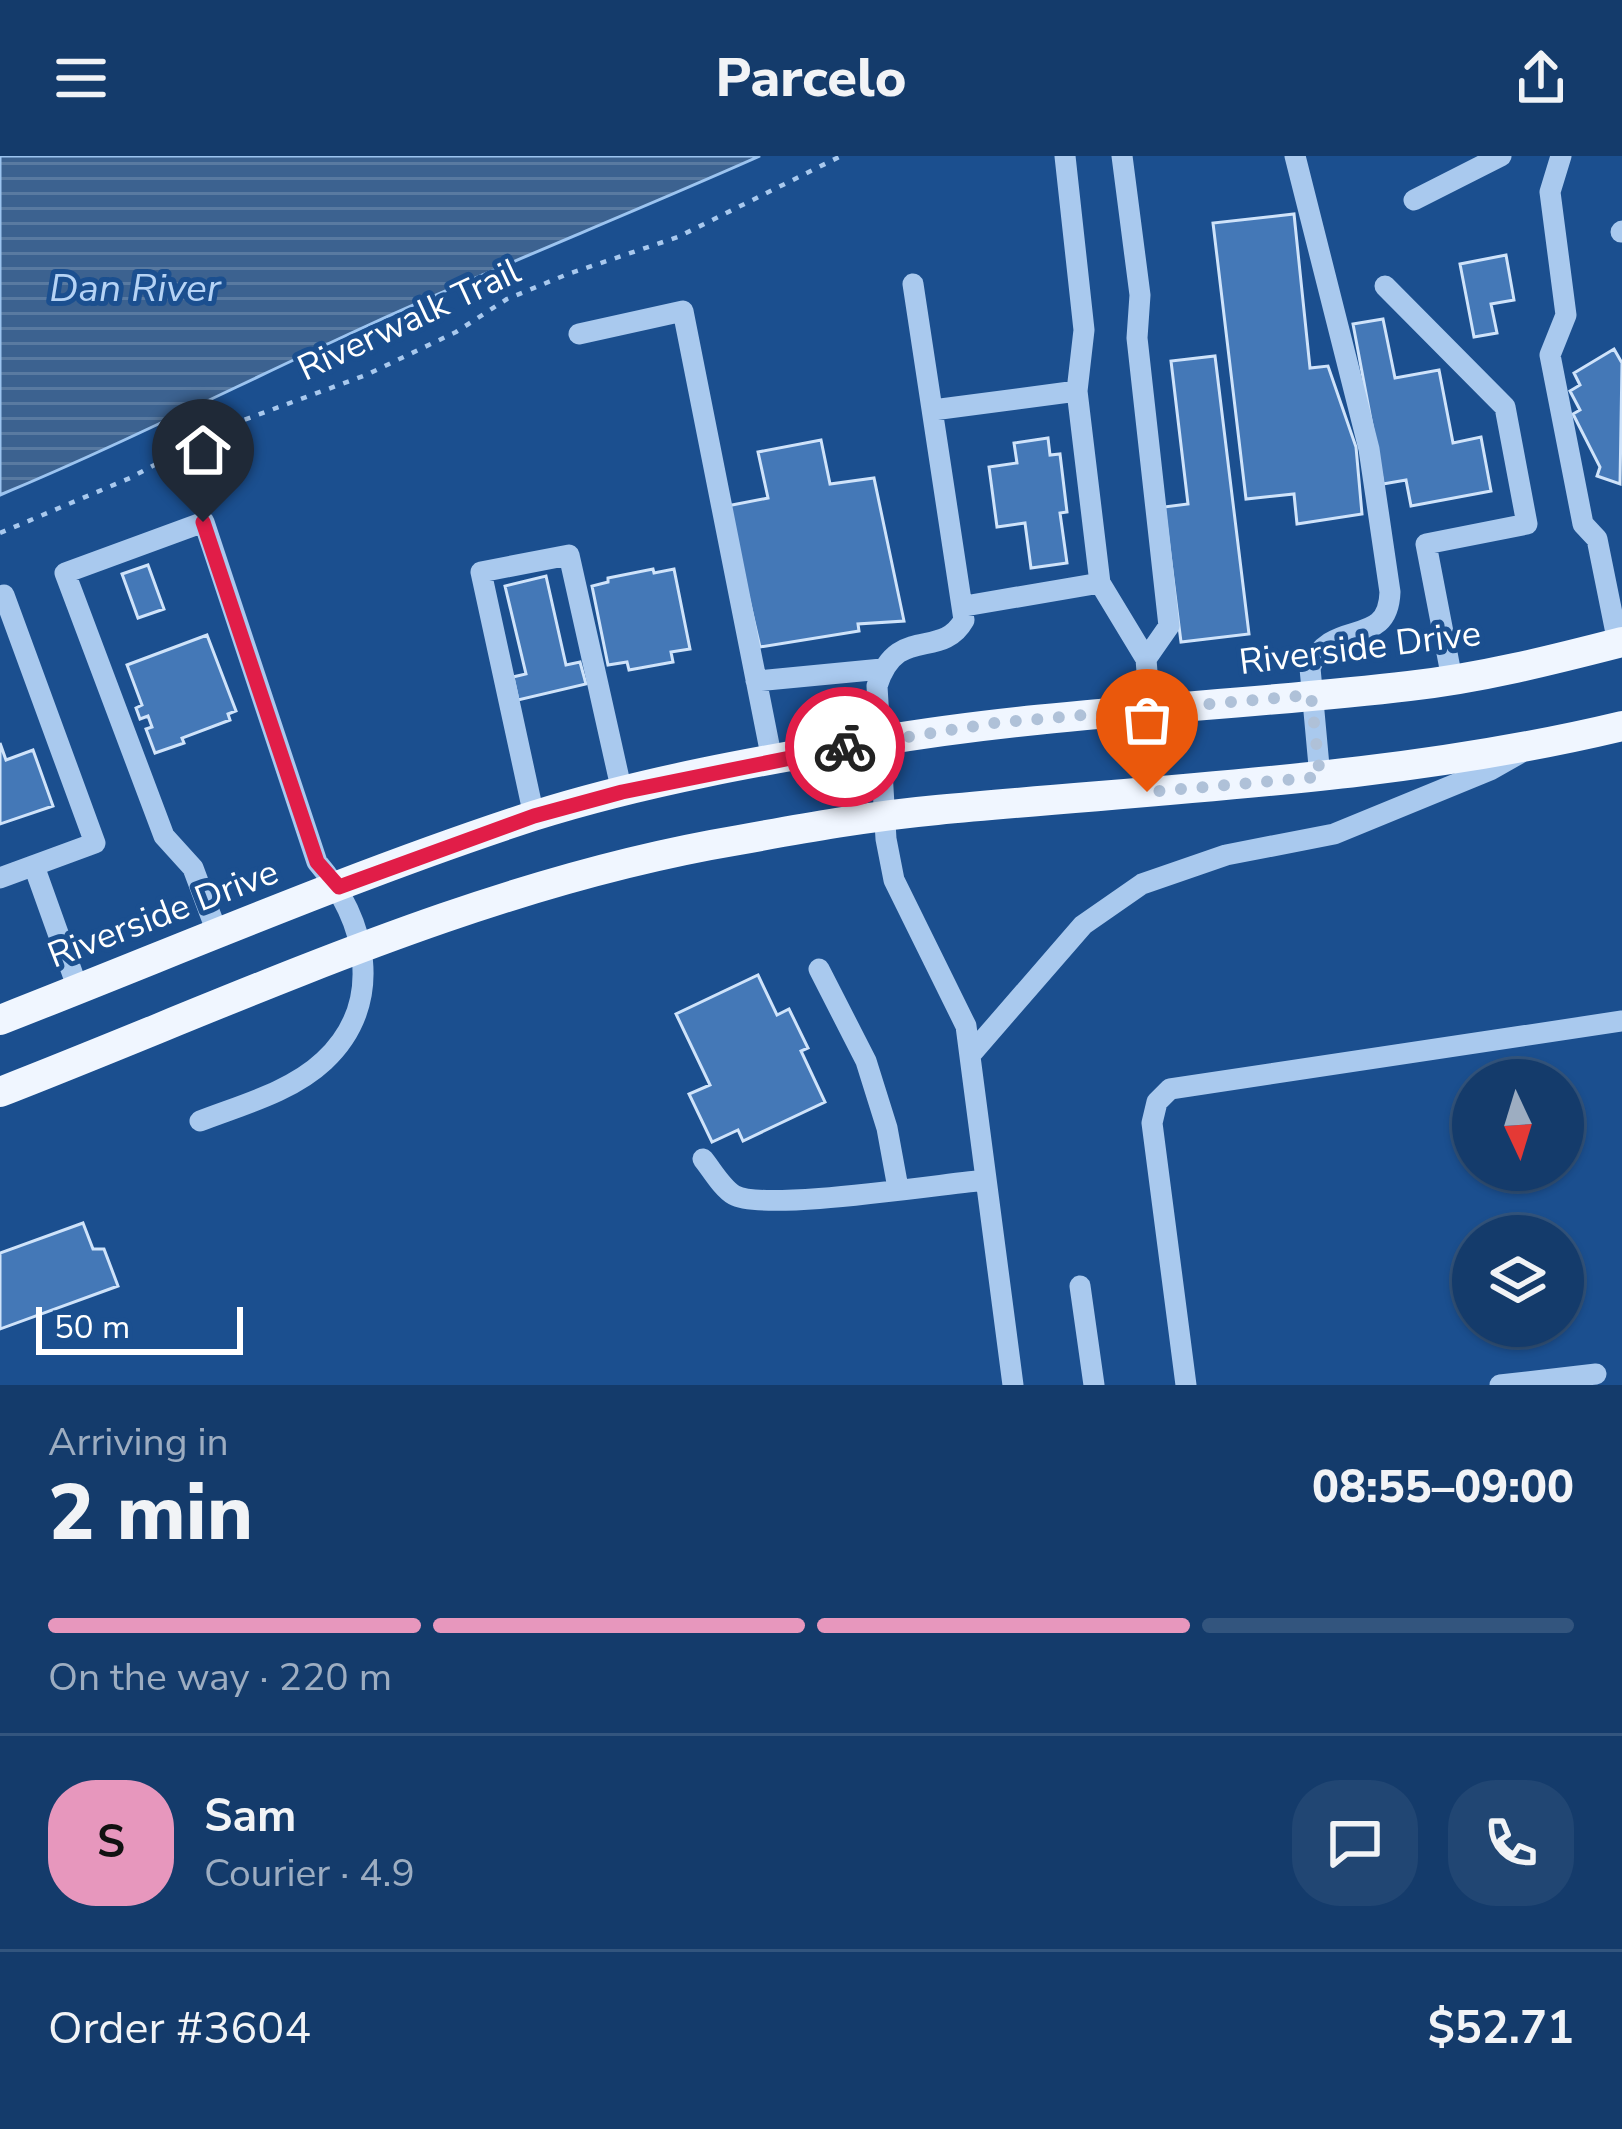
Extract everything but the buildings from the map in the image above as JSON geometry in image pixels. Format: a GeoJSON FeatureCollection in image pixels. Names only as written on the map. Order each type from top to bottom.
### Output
{"type":"FeatureCollection","features":[{"type":"Feature","properties":{"kind":"main road","name":"Riverside Drive"},"geometry":{"type":"LineString","coordinates":[[0,1020],[339,887],[534,816],[622,792],[880,740],[994,723],[1452,679],[1620,643]]}},
{"type":"Feature","properties":{"kind":"main road"},"geometry":{"type":"LineString","coordinates":[[0,1092],[360,947],[594,874],[734,840],[884,818],[1320,777],[1525,749],[1622,726]]}},
{"type":"Feature","properties":{"kind":"lane"},"geometry":{"type":"LineString","coordinates":[[1065,156],[1084,330],[1077,391],[1100,583],[1146,659],[1150,710]]}},
{"type":"Feature","properties":{"kind":"lane"},"geometry":{"type":"LineString","coordinates":[[1122,156],[1140,296],[1137,338],[1169,626],[1146,659]]}},
{"type":"Feature","properties":{"kind":"lane"},"geometry":{"type":"LineString","coordinates":[[1295,156],[1369,448],[1390,592],[1390,604],[1374,627],[1336,637],[1316,653],[1310,668],[1320,777]]}},
{"type":"Feature","properties":{"kind":"lane"},"geometry":{"type":"LineString","coordinates":[[1414,200],[1501,156]]}},
{"type":"Feature","properties":{"kind":"lane"},"geometry":{"type":"LineString","coordinates":[[1561,156],[1550,192],[1566,315],[1550,355],[1583,524],[1597,539],[1620,643]]}},
{"type":"Feature","properties":{"kind":"lane"},"geometry":{"type":"LineString","coordinates":[[913,284],[964,620],[948,638],[904,647],[882,669],[877,686],[884,818],[894,880],[966,1026],[1013,1385]]}},
{"type":"Feature","properties":{"kind":"lane"},"geometry":{"type":"LineString","coordinates":[[1385,286],[1504,407],[1526,524],[1426,544],[1452,679]]}},
{"type":"Feature","properties":{"kind":"lane"},"geometry":{"type":"LineString","coordinates":[[579,334],[683,311],[772,760]]}},
{"type":"Feature","properties":{"kind":"lane"},"geometry":{"type":"LineString","coordinates":[[933,410],[1077,391]]}},
{"type":"Feature","properties":{"kind":"lane"},"geometry":{"type":"LineString","coordinates":[[200,1121],[282,1090],[324,1062],[349,1030],[361,1002],[365,971],[339,887],[317,862],[203,522],[65,572],[164,836],[193,868],[218,934]]}},
{"type":"Feature","properties":{"kind":"lane"},"geometry":{"type":"LineString","coordinates":[[1597,539],[1622,533]]}},
{"type":"Feature","properties":{"kind":"lane"},"geometry":{"type":"LineString","coordinates":[[534,816],[481,572],[569,555],[622,792]]}},
{"type":"Feature","properties":{"kind":"lane"},"geometry":{"type":"LineString","coordinates":[[964,606],[1100,583]]}},
{"type":"Feature","properties":{"kind":"lane"},"geometry":{"type":"LineString","coordinates":[[0,596],[4,595],[95,842],[0,878]]}},
{"type":"Feature","properties":{"kind":"lane"},"geometry":{"type":"LineString","coordinates":[[756,681],[882,669]]}},
{"type":"Feature","properties":{"kind":"lane"},"geometry":{"type":"LineString","coordinates":[[970,1054],[1083,925],[1142,884],[1226,855],[1334,834],[1490,770],[1525,749]]}},
{"type":"Feature","properties":{"kind":"lane"},"geometry":{"type":"LineString","coordinates":[[34,866],[78,989]]}},
{"type":"Feature","properties":{"kind":"lane"},"geometry":{"type":"LineString","coordinates":[[818,969],[866,1061],[887,1128],[898,1188]]}},
{"type":"Feature","properties":{"kind":"lane"},"geometry":{"type":"LineString","coordinates":[[1186,1385],[1152,1123],[1157,1102],[1170,1089],[1622,1021]]}},
{"type":"Feature","properties":{"kind":"lane"},"geometry":{"type":"LineString","coordinates":[[703,1160],[733,1195],[760,1202],[986,1180]]}},
{"type":"Feature","properties":{"kind":"lane"},"geometry":{"type":"LineString","coordinates":[[1080,1286],[1094,1385]]}},
{"type":"Feature","properties":{"kind":"lane"},"geometry":{"type":"LineString","coordinates":[[1500,1385],[1596,1374]]}},
{"type":"Feature","properties":{"kind":"path","name":"Riverwalk Trail"},"geometry":{"type":"LineString","coordinates":[[0,533],[130,478],[217,430],[366,375],[456,332],[507,299],[678,237],[841,156]]}},
{"type":"Feature","properties":{"kind":"water","name":"Dan River"},"geometry":{"type":"Polygon","coordinates":[[[0,156],[760,156],[421,302],[0,495],[0,156]]]}},
{"type":"Feature","properties":{"kind":"way so far"},"geometry":{"type":"LineString","coordinates":[[845,747],[994,723],[1311,695],[1320,777],[1147,792]]}},
{"type":"Feature","properties":{"kind":"route"},"geometry":{"type":"LineString","coordinates":[[203,522],[317,862],[339,887],[534,816],[622,792],[845,747]]}}]}
